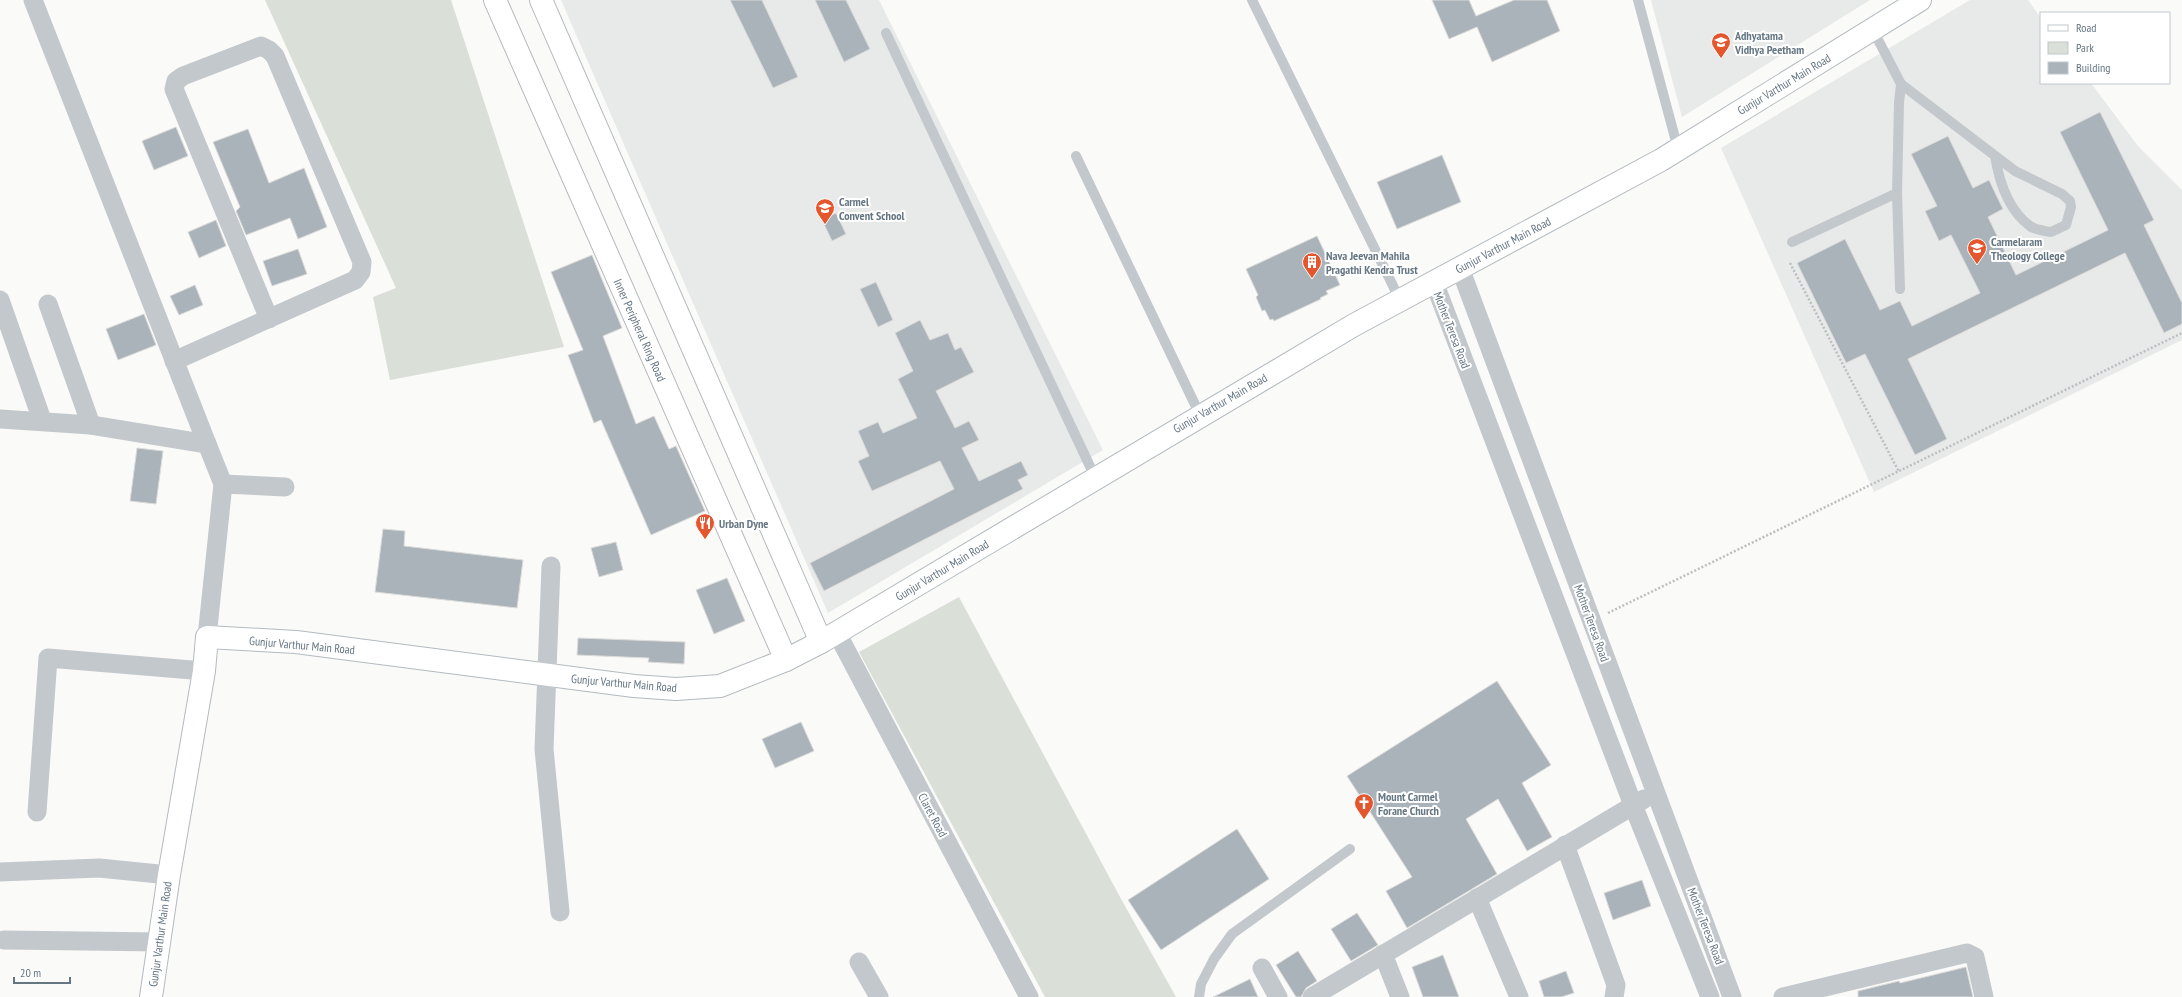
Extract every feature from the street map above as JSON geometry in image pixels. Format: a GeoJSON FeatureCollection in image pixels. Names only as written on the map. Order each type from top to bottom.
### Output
{"type":"FeatureCollection","features":[{"type":"Feature","properties":{"kind":"main road","name":"Inner Peripheral Ring Road"},"geometry":{"type":"LineString","coordinates":[[495,0],[786,660]]}},
{"type":"Feature","properties":{"kind":"main road"},"geometry":{"type":"LineString","coordinates":[[541,0],[829,638]]}},
{"type":"Feature","properties":{"kind":"main road","name":"Gunjur Varthur Main Road"},"geometry":{"type":"LineString","coordinates":[[151,997],[161,942],[169,875],[204,671],[207,637],[296,642],[634,686],[676,689],[720,686],[786,660],[829,638],[1095,477],[1354,325],[1661,160],[1920,0]]}},
{"type":"Feature","properties":{"kind":"street"},"geometry":{"type":"LineString","coordinates":[[33,0],[223,484],[207,637]]}},
{"type":"Feature","properties":{"kind":"street"},"geometry":{"type":"LineString","coordinates":[[174,361],[355,280],[360,272],[362,262],[275,56],[270,50],[261,46],[183,76],[176,81],[174,89],[269,318]]}},
{"type":"Feature","properties":{"kind":"street","name":"Mother Teresa Road"},"geometry":{"type":"LineString","coordinates":[[1460,268],[1732,997]]}},
{"type":"Feature","properties":{"kind":"street","name":"Mother Teresa Road"},"geometry":{"type":"LineString","coordinates":[[1434,282],[1633,805],[1708,990]]}},
{"type":"Feature","properties":{"kind":"street"},"geometry":{"type":"LineString","coordinates":[[0,300],[42,420]]}},
{"type":"Feature","properties":{"kind":"street"},"geometry":{"type":"LineString","coordinates":[[48,304],[91,425]]}},
{"type":"Feature","properties":{"kind":"street"},"geometry":{"type":"LineString","coordinates":[[0,419],[42,420],[91,425],[207,444]]}},
{"type":"Feature","properties":{"kind":"street"},"geometry":{"type":"LineString","coordinates":[[223,484],[285,487]]}},
{"type":"Feature","properties":{"kind":"street"},"geometry":{"type":"LineString","coordinates":[[551,566],[544,749],[560,912]]}},
{"type":"Feature","properties":{"kind":"street","name":"Claret Road"},"geometry":{"type":"LineString","coordinates":[[829,638],[1029,997]]}},
{"type":"Feature","properties":{"kind":"street"},"geometry":{"type":"LineString","coordinates":[[37,812],[48,658],[204,671]]}},
{"type":"Feature","properties":{"kind":"street"},"geometry":{"type":"LineString","coordinates":[[1312,997],[1565,845],[1655,793]]}},
{"type":"Feature","properties":{"kind":"street"},"geometry":{"type":"LineString","coordinates":[[1565,845],[1616,985],[1614,997]]}},
{"type":"Feature","properties":{"kind":"street"},"geometry":{"type":"LineString","coordinates":[[0,872],[99,868],[169,875]]}},
{"type":"Feature","properties":{"kind":"street"},"geometry":{"type":"LineString","coordinates":[[1477,898],[1519,997]]}},
{"type":"Feature","properties":{"kind":"street"},"geometry":{"type":"LineString","coordinates":[[4,940],[161,942]]}},
{"type":"Feature","properties":{"kind":"street"},"geometry":{"type":"LineString","coordinates":[[1782,997],[1967,953],[1975,957],[1984,997]]}},
{"type":"Feature","properties":{"kind":"street"},"geometry":{"type":"LineString","coordinates":[[1383,954],[1400,997]]}},
{"type":"Feature","properties":{"kind":"street"},"geometry":{"type":"LineString","coordinates":[[859,962],[878,997]]}},
{"type":"Feature","properties":{"kind":"street"},"geometry":{"type":"LineString","coordinates":[[1262,968],[1278,997]]}},
{"type":"Feature","properties":{"kind":"lane"},"geometry":{"type":"LineString","coordinates":[[1252,0],[1400,300]]}},
{"type":"Feature","properties":{"kind":"lane"},"geometry":{"type":"LineString","coordinates":[[1638,0],[1678,149]]}},
{"type":"Feature","properties":{"kind":"lane"},"geometry":{"type":"LineString","coordinates":[[1873,30],[1902,84],[2015,171],[2062,194],[2070,201],[2072,207],[2066,225],[2051,232],[2031,227],[2014,209],[1998,180],[1995,156]]}},
{"type":"Feature","properties":{"kind":"lane"},"geometry":{"type":"LineString","coordinates":[[886,33],[1095,477]]}},
{"type":"Feature","properties":{"kind":"lane"},"geometry":{"type":"LineString","coordinates":[[1900,289],[1897,193],[1899,103],[1902,84]]}},
{"type":"Feature","properties":{"kind":"lane"},"geometry":{"type":"LineString","coordinates":[[1076,156],[1200,415]]}},
{"type":"Feature","properties":{"kind":"lane"},"geometry":{"type":"LineString","coordinates":[[1792,242],[1897,193]]}},
{"type":"Feature","properties":{"kind":"lane"},"geometry":{"type":"LineString","coordinates":[[1199,997],[1201,984],[1214,959],[1232,934],[1350,849]]}},
{"type":"Feature","properties":{"kind":"path"},"geometry":{"type":"LineString","coordinates":[[1790,263],[1899,472]]}},
{"type":"Feature","properties":{"kind":"path"},"geometry":{"type":"LineString","coordinates":[[1591,621],[2182,333]]}},
{"type":"Feature","properties":{"kind":"shaded area","name":"Carmel Convent School"},"geometry":{"type":"Polygon","coordinates":[[[561,0],[879,0],[1103,450],[828,613],[561,0]]]}},
{"type":"Feature","properties":{"kind":"shaded area","name":"Adhyatama Vidhya Peetham"},"geometry":{"type":"Polygon","coordinates":[[[1651,0],[1870,0],[1682,117],[1651,0]]]}},
{"type":"Feature","properties":{"kind":"shaded area","name":"Carmelaram Theology College"},"geometry":{"type":"Polygon","coordinates":[[[1970,0],[2028,0],[2040,17],[2040,84],[2092,84],[2138,146],[2182,190],[2182,340],[1874,492],[1721,148],[1970,0]]]}},
{"type":"Feature","properties":{"kind":"green space"},"geometry":{"type":"Polygon","coordinates":[[[265,0],[451,0],[564,347],[390,380],[373,297],[396,288],[265,0]]]}},
{"type":"Feature","properties":{"kind":"green space"},"geometry":{"type":"Polygon","coordinates":[[[959,597],[1120,897],[1176,997],[1045,997],[859,652],[959,597]]]}},
{"type":"Feature","properties":{"kind":"building"},"geometry":{"type":"Polygon","coordinates":[[[730,0],[762,0],[798,77],[773,88],[730,0]]]}},
{"type":"Feature","properties":{"kind":"building"},"geometry":{"type":"Polygon","coordinates":[[[815,0],[846,0],[870,49],[844,62],[815,0]]]}},
{"type":"Feature","properties":{"kind":"building"},"geometry":{"type":"Polygon","coordinates":[[[1432,0],[1469,0],[1476,16],[1514,0],[1547,0],[1560,31],[1492,62],[1477,27],[1449,39],[1432,0]]]}},
{"type":"Feature","properties":{"kind":"building"},"geometry":{"type":"Polygon","coordinates":[[[2100,112],[2154,220],[2144,225],[2182,303],[2182,324],[2164,333],[2125,253],[1908,359],[1947,439],[1915,455],[1865,354],[1846,363],[1797,263],[1845,239],[1880,310],[1900,301],[1912,326],[1980,293],[1951,235],[1939,241],[1925,211],[1937,206],[1911,154],[1948,136],[1973,188],[1989,180],[2003,209],[1988,217],[2016,275],[2108,230],[2060,132],[2100,112]]]}},
{"type":"Feature","properties":{"kind":"building"},"geometry":{"type":"Polygon","coordinates":[[[176,127],[188,156],[154,170],[142,141],[176,127]]]}},
{"type":"Feature","properties":{"kind":"building"},"geometry":{"type":"Polygon","coordinates":[[[248,129],[269,183],[304,168],[327,227],[298,239],[290,218],[246,235],[236,211],[240,207],[213,142],[248,129]]]}},
{"type":"Feature","properties":{"kind":"building"},"geometry":{"type":"Polygon","coordinates":[[[1442,155],[1461,202],[1397,229],[1377,182],[1442,155]]]}},
{"type":"Feature","properties":{"kind":"building"},"geometry":{"type":"Polygon","coordinates":[[[836,213],[846,234],[832,241],[822,220],[836,213]]]}},
{"type":"Feature","properties":{"kind":"building"},"geometry":{"type":"Polygon","coordinates":[[[216,220],[226,246],[199,258],[188,232],[216,220]]]}},
{"type":"Feature","properties":{"kind":"building","name":"Nava Jeevan Mahila Pragathi Kendra Trust"},"geometry":{"type":"Polygon","coordinates":[[[1317,236],[1340,285],[1326,291],[1328,294],[1320,298],[1321,299],[1274,321],[1273,319],[1270,320],[1265,310],[1262,311],[1256,297],[1258,295],[1246,269],[1317,236]]]}},
{"type":"Feature","properties":{"kind":"building"},"geometry":{"type":"Polygon","coordinates":[[[298,249],[307,274],[272,286],[263,261],[298,249]]]}},
{"type":"Feature","properties":{"kind":"building"},"geometry":{"type":"Polygon","coordinates":[[[592,255],[622,328],[603,336],[636,424],[654,416],[669,449],[676,446],[705,511],[651,535],[601,420],[594,423],[568,355],[583,350],[551,272],[592,255]]]}},
{"type":"Feature","properties":{"kind":"building"},"geometry":{"type":"Polygon","coordinates":[[[876,282],[893,320],[878,327],[860,289],[876,282]]]}},
{"type":"Feature","properties":{"kind":"building"},"geometry":{"type":"Polygon","coordinates":[[[195,285],[203,305],[179,315],[170,296],[195,285]]]}},
{"type":"Feature","properties":{"kind":"building"},"geometry":{"type":"Polygon","coordinates":[[[144,314],[156,345],[118,360],[106,329],[144,314]]]}},
{"type":"Feature","properties":{"kind":"building"},"geometry":{"type":"Polygon","coordinates":[[[920,320],[930,340],[948,333],[955,350],[961,347],[974,372],[936,391],[955,428],[969,421],[979,440],[962,448],[979,481],[1021,461],[1028,475],[1018,480],[1023,489],[824,591],[810,563],[954,489],[940,461],[872,491],[858,461],[869,456],[858,431],[878,422],[883,433],[917,418],[898,379],[913,371],[895,333],[920,320]]]}},
{"type":"Feature","properties":{"kind":"building"},"geometry":{"type":"Polygon","coordinates":[[[137,448],[163,451],[156,504],[130,501],[137,448]]]}},
{"type":"Feature","properties":{"kind":"building"},"geometry":{"type":"Polygon","coordinates":[[[383,529],[405,531],[404,546],[523,560],[517,608],[375,592],[383,529]]]}},
{"type":"Feature","properties":{"kind":"building"},"geometry":{"type":"Polygon","coordinates":[[[616,542],[623,570],[599,577],[591,548],[616,542]]]}},
{"type":"Feature","properties":{"kind":"building"},"geometry":{"type":"Polygon","coordinates":[[[727,578],[745,621],[714,634],[696,590],[727,578]]]}},
{"type":"Feature","properties":{"kind":"building"},"geometry":{"type":"Polygon","coordinates":[[[578,638],[685,642],[684,664],[648,662],[649,658],[577,655],[578,638]]]}},
{"type":"Feature","properties":{"kind":"building"},"geometry":{"type":"Polygon","coordinates":[[[1497,681],[1551,765],[1522,783],[1552,837],[1527,851],[1498,799],[1466,819],[1497,874],[1407,928],[1386,891],[1412,877],[1347,776],[1497,681]]]}},
{"type":"Feature","properties":{"kind":"building"},"geometry":{"type":"Polygon","coordinates":[[[801,722],[814,751],[775,768],[762,739],[801,722]]]}},
{"type":"Feature","properties":{"kind":"building"},"geometry":{"type":"Polygon","coordinates":[[[1237,829],[1269,879],[1161,950],[1128,900],[1237,829]]]}},
{"type":"Feature","properties":{"kind":"building"},"geometry":{"type":"Polygon","coordinates":[[[1642,880],[1651,906],[1613,920],[1604,893],[1642,880]]]}},
{"type":"Feature","properties":{"kind":"building"},"geometry":{"type":"Polygon","coordinates":[[[1357,913],[1378,945],[1351,961],[1331,929],[1357,913]]]}},
{"type":"Feature","properties":{"kind":"building"},"geometry":{"type":"Polygon","coordinates":[[[1298,951],[1317,981],[1306,988],[1301,997],[1296,997],[1276,965],[1298,951]]]}},
{"type":"Feature","properties":{"kind":"building"},"geometry":{"type":"Polygon","coordinates":[[[1443,955],[1459,997],[1423,997],[1412,967],[1443,955]]]}},
{"type":"Feature","properties":{"kind":"building"},"geometry":{"type":"Polygon","coordinates":[[[1966,967],[1973,997],[1858,997],[1858,991],[1899,981],[1900,983],[1966,967]]]}},
{"type":"Feature","properties":{"kind":"building"},"geometry":{"type":"Polygon","coordinates":[[[1566,971],[1574,993],[1561,997],[1544,997],[1539,981],[1566,971]]]}},
{"type":"Feature","properties":{"kind":"building"},"geometry":{"type":"Polygon","coordinates":[[[1250,979],[1258,997],[1213,997],[1250,979]]]}},
{"type":"Feature","properties":{"kind":"place","name":"Adhyatama Vidhya Peetham"},"geometry":{"type":"Point","coordinates":[1721,59]}},
{"type":"Feature","properties":{"kind":"place","name":"Carmel Convent School"},"geometry":{"type":"Point","coordinates":[825,225]}},
{"type":"Feature","properties":{"kind":"place","name":"Carmelaram Theology College"},"geometry":{"type":"Point","coordinates":[1977,265]}},
{"type":"Feature","properties":{"kind":"place","name":"Nava Jeevan Mahila Pragathi Kendra Trust"},"geometry":{"type":"Point","coordinates":[1312,279]}},
{"type":"Feature","properties":{"kind":"place","name":"Urban Dyne"},"geometry":{"type":"Point","coordinates":[705,540]}},
{"type":"Feature","properties":{"kind":"place","name":"Mount Carmel Forane Church"},"geometry":{"type":"Point","coordinates":[1364,820]}}]}
